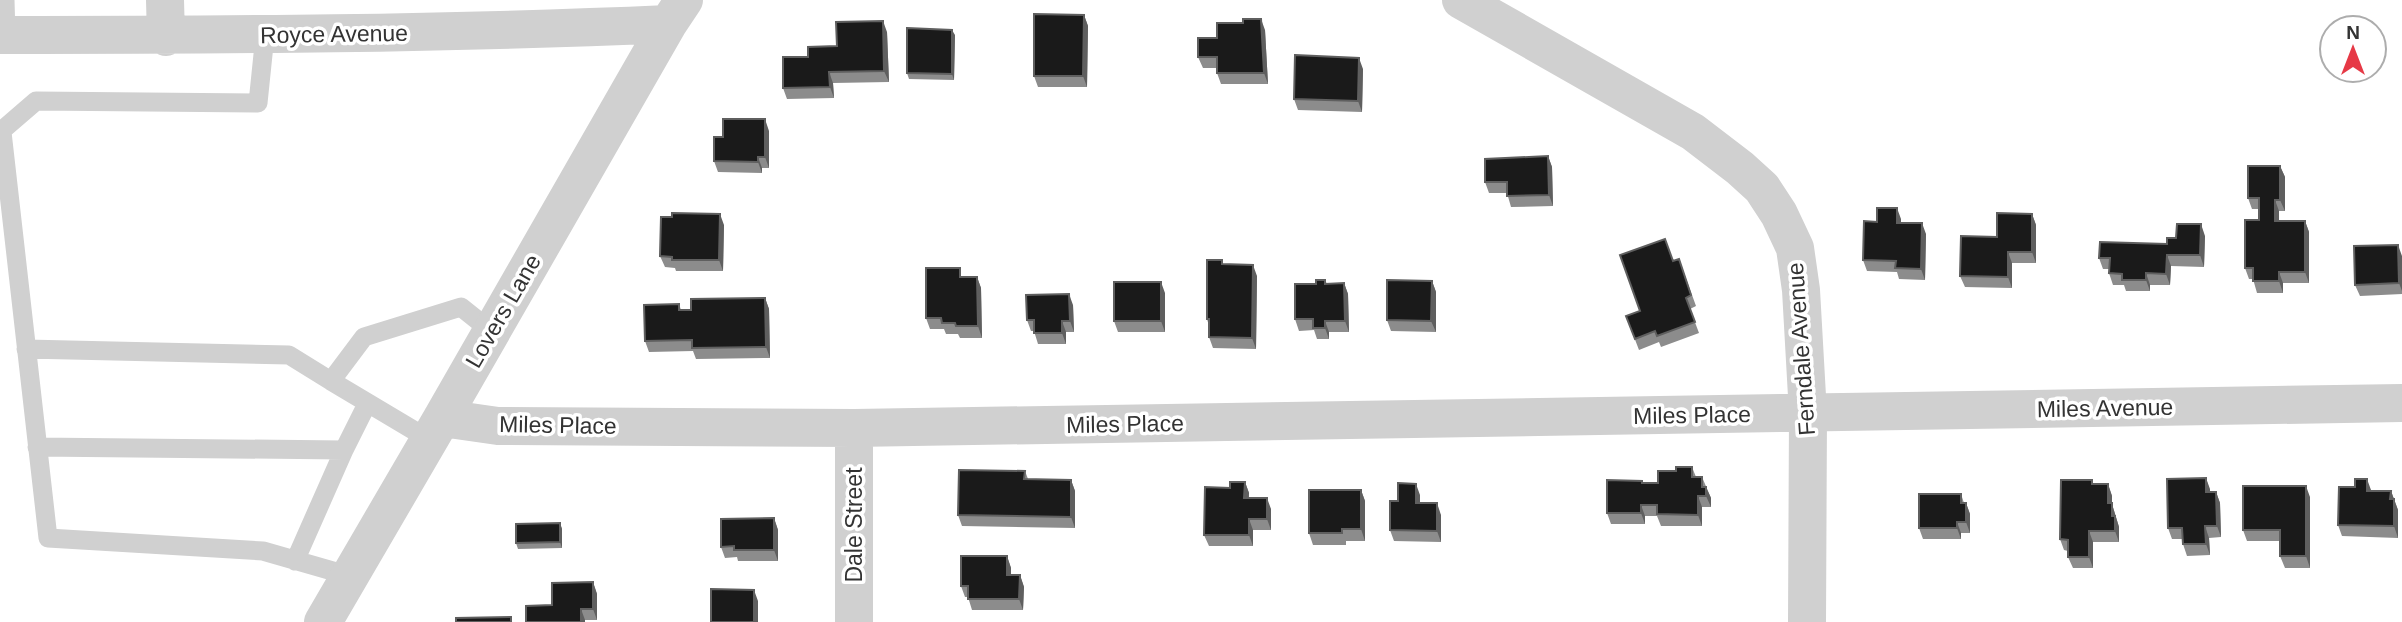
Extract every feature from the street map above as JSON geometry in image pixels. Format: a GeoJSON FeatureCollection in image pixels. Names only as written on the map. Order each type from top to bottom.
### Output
{"type":"FeatureCollection","features":[{"type":"Feature","properties":{"kind":"street","name":"Ferndale Avenue"},"geometry":{"type":"LineString","coordinates":[[1461,0],[1693,132],[1762,188],[1779,214],[1795,248],[1801,290],[1808,414],[1807,622]]}},
{"type":"Feature","properties":{"kind":"street","name":"Royce Avenue"},"geometry":{"type":"LineString","coordinates":[[4,24],[165,18],[265,35],[546,30],[676,12]]}},
{"type":"Feature","properties":{"kind":"street","name":"Lovers Lane"},"geometry":{"type":"LineString","coordinates":[[323,622],[676,12]]}},
{"type":"Feature","properties":{"kind":"street","name":"Miles Avenue"},"geometry":{"type":"LineString","coordinates":[[1808,414],[2402,403]]}},
{"type":"Feature","properties":{"kind":"street","name":"Miles Place"},"geometry":{"type":"LineString","coordinates":[[436,429],[498,426],[854,428],[1808,414]]}},
{"type":"Feature","properties":{"kind":"street","name":"Dale Street"},"geometry":{"type":"LineString","coordinates":[[854,428],[854,622]]}},
{"type":"Feature","properties":{"kind":"lane"},"geometry":{"type":"LineString","coordinates":[[265,35],[258,103],[36,101],[1,132],[48,538],[263,551],[350,576]]}},
{"type":"Feature","properties":{"kind":"lane"},"geometry":{"type":"LineString","coordinates":[[331,381],[364,337],[376,333],[461,307],[492,331]]}},
{"type":"Feature","properties":{"kind":"lane"},"geometry":{"type":"LineString","coordinates":[[26,349],[289,355],[367,404],[436,429]]}},
{"type":"Feature","properties":{"kind":"lane"},"geometry":{"type":"LineString","coordinates":[[295,561],[367,404]]}},
{"type":"Feature","properties":{"kind":"lane"},"geometry":{"type":"LineString","coordinates":[[37,447],[344,450]]}},
{"type":"Feature","properties":{"kind":"building"},"geometry":{"type":"Polygon","coordinates":[[[1034,14],[1084,15],[1083,76],[1034,76],[1034,14]]]}},
{"type":"Feature","properties":{"kind":"building"},"geometry":{"type":"Polygon","coordinates":[[[1243,19],[1261,19],[1264,73],[1217,73],[1217,57],[1198,57],[1198,38],[1217,38],[1217,23],[1243,23],[1243,19]]]}},
{"type":"Feature","properties":{"kind":"building"},"geometry":{"type":"Polygon","coordinates":[[[883,21],[884,71],[829,72],[830,87],[783,88],[783,57],[808,57],[808,47],[837,46],[836,22],[883,21]]]}},
{"type":"Feature","properties":{"kind":"building"},"geometry":{"type":"Polygon","coordinates":[[[907,28],[952,30],[952,74],[907,73],[907,28]]]}},
{"type":"Feature","properties":{"kind":"building"},"geometry":{"type":"Polygon","coordinates":[[[1295,55],[1359,58],[1358,101],[1294,99],[1295,55]]]}},
{"type":"Feature","properties":{"kind":"building"},"geometry":{"type":"Polygon","coordinates":[[[723,119],[765,119],[765,157],[758,157],[758,162],[714,161],[714,137],[723,137],[723,119]]]}},
{"type":"Feature","properties":{"kind":"building"},"geometry":{"type":"Polygon","coordinates":[[[1548,156],[1549,195],[1507,196],[1507,182],[1485,182],[1485,159],[1548,156]]]}},
{"type":"Feature","properties":{"kind":"building"},"geometry":{"type":"Polygon","coordinates":[[[2248,166],[2280,166],[2280,200],[2275,200],[2275,221],[2305,221],[2305,272],[2279,272],[2279,281],[2253,281],[2253,268],[2245,268],[2245,220],[2259,220],[2259,198],[2248,198],[2248,166]]]}},
{"type":"Feature","properties":{"kind":"building"},"geometry":{"type":"Polygon","coordinates":[[[1877,208],[1897,208],[1897,223],[1922,223],[1921,269],[1895,268],[1896,261],[1863,260],[1864,221],[1877,222],[1877,208]]]}},
{"type":"Feature","properties":{"kind":"building"},"geometry":{"type":"Polygon","coordinates":[[[672,213],[720,214],[719,260],[672,260],[672,257],[660,256],[661,217],[672,217],[672,213]]]}},
{"type":"Feature","properties":{"kind":"building"},"geometry":{"type":"Polygon","coordinates":[[[1997,213],[2032,214],[2032,252],[2008,252],[2008,277],[1960,276],[1961,236],[1997,237],[1997,213]]]}},
{"type":"Feature","properties":{"kind":"building"},"geometry":{"type":"Polygon","coordinates":[[[2177,224],[2201,224],[2200,255],[2167,255],[2166,274],[2146,273],[2146,280],[2122,280],[2122,274],[2109,273],[2110,258],[2099,258],[2100,242],[2167,244],[2167,238],[2176,238],[2177,224]]]}},
{"type":"Feature","properties":{"kind":"building"},"geometry":{"type":"Polygon","coordinates":[[[1665,239],[1673,261],[1679,259],[1691,295],[1686,298],[1695,322],[1657,336],[1655,331],[1635,339],[1626,316],[1640,311],[1620,255],[1665,239]]]}},
{"type":"Feature","properties":{"kind":"building"},"geometry":{"type":"Polygon","coordinates":[[[2398,245],[2399,283],[2355,285],[2354,246],[2398,245]]]}},
{"type":"Feature","properties":{"kind":"building"},"geometry":{"type":"Polygon","coordinates":[[[1207,260],[1222,260],[1222,264],[1253,265],[1252,338],[1209,337],[1207,260]]]}},
{"type":"Feature","properties":{"kind":"building"},"geometry":{"type":"Polygon","coordinates":[[[926,268],[960,268],[960,277],[977,277],[978,326],[956,326],[955,323],[942,323],[941,318],[926,318],[926,268]]]}},
{"type":"Feature","properties":{"kind":"building"},"geometry":{"type":"Polygon","coordinates":[[[1316,280],[1325,280],[1325,284],[1344,283],[1345,321],[1325,321],[1325,328],[1313,328],[1313,319],[1295,319],[1295,284],[1316,284],[1316,280]]]}},
{"type":"Feature","properties":{"kind":"building"},"geometry":{"type":"Polygon","coordinates":[[[1387,280],[1432,281],[1431,321],[1387,320],[1387,280]]]}},
{"type":"Feature","properties":{"kind":"building"},"geometry":{"type":"Polygon","coordinates":[[[1114,282],[1161,282],[1161,321],[1114,321],[1114,282]]]}},
{"type":"Feature","properties":{"kind":"building"},"geometry":{"type":"Polygon","coordinates":[[[1069,294],[1070,321],[1062,321],[1062,333],[1034,333],[1034,320],[1027,320],[1026,295],[1069,294]]]}},
{"type":"Feature","properties":{"kind":"building"},"geometry":{"type":"Polygon","coordinates":[[[765,298],[766,347],[692,348],[692,340],[645,341],[644,305],[679,304],[679,310],[691,310],[691,299],[765,298]]]}},
{"type":"Feature","properties":{"kind":"building"},"geometry":{"type":"Polygon","coordinates":[[[1676,467],[1692,467],[1692,477],[1702,477],[1706,496],[1698,496],[1698,515],[1657,514],[1657,505],[1641,505],[1641,513],[1607,513],[1607,480],[1658,483],[1658,471],[1676,471],[1676,467]]]}},
{"type":"Feature","properties":{"kind":"building"},"geometry":{"type":"Polygon","coordinates":[[[959,470],[1025,471],[1024,479],[1071,480],[1071,517],[958,515],[959,470]]]}},
{"type":"Feature","properties":{"kind":"building"},"geometry":{"type":"Polygon","coordinates":[[[2206,478],[2206,492],[2216,492],[2217,526],[2205,526],[2206,544],[2183,544],[2182,528],[2168,528],[2167,479],[2206,478]]]}},
{"type":"Feature","properties":{"kind":"building"},"geometry":{"type":"Polygon","coordinates":[[[2355,479],[2367,479],[2367,491],[2391,491],[2390,499],[2394,499],[2394,526],[2338,525],[2339,487],[2355,487],[2355,479]]]}},
{"type":"Feature","properties":{"kind":"building"},"geometry":{"type":"Polygon","coordinates":[[[2061,480],[2092,480],[2092,484],[2108,484],[2108,503],[2112,503],[2115,531],[2089,531],[2089,557],[2068,557],[2068,540],[2060,539],[2061,480]]]}},
{"type":"Feature","properties":{"kind":"building"},"geometry":{"type":"Polygon","coordinates":[[[1230,482],[1245,482],[1244,498],[1267,498],[1267,519],[1249,519],[1249,535],[1204,535],[1205,487],[1230,488],[1230,482]]]}},
{"type":"Feature","properties":{"kind":"building"},"geometry":{"type":"Polygon","coordinates":[[[1398,483],[1416,484],[1416,503],[1437,503],[1437,531],[1390,530],[1390,501],[1398,501],[1398,483]]]}},
{"type":"Feature","properties":{"kind":"building"},"geometry":{"type":"Polygon","coordinates":[[[2243,486],[2306,486],[2306,556],[2280,556],[2280,530],[2243,530],[2243,486]]]}},
{"type":"Feature","properties":{"kind":"building"},"geometry":{"type":"Polygon","coordinates":[[[1309,490],[1361,490],[1361,529],[1342,529],[1342,533],[1309,533],[1309,490]]]}},
{"type":"Feature","properties":{"kind":"building"},"geometry":{"type":"Polygon","coordinates":[[[1919,494],[1961,494],[1961,503],[1966,503],[1966,522],[1957,522],[1957,528],[1919,528],[1919,494]]]}},
{"type":"Feature","properties":{"kind":"building"},"geometry":{"type":"Polygon","coordinates":[[[774,518],[774,550],[734,550],[734,546],[721,547],[721,519],[774,518]]]}},
{"type":"Feature","properties":{"kind":"building"},"geometry":{"type":"Polygon","coordinates":[[[560,523],[560,542],[516,543],[516,524],[560,523]]]}},
{"type":"Feature","properties":{"kind":"building"},"geometry":{"type":"Polygon","coordinates":[[[961,556],[1007,556],[1007,575],[1020,575],[1019,599],[968,599],[968,586],[961,586],[961,556]]]}},
{"type":"Feature","properties":{"kind":"building"},"geometry":{"type":"Polygon","coordinates":[[[593,582],[593,609],[581,609],[581,622],[526,622],[526,606],[552,605],[552,583],[593,582]]]}},
{"type":"Feature","properties":{"kind":"building"},"geometry":{"type":"Polygon","coordinates":[[[711,589],[754,590],[754,622],[711,622],[711,589]]]}},
{"type":"Feature","properties":{"kind":"building"},"geometry":{"type":"Polygon","coordinates":[[[511,617],[511,622],[456,622],[456,618],[511,617]]]}}]}
